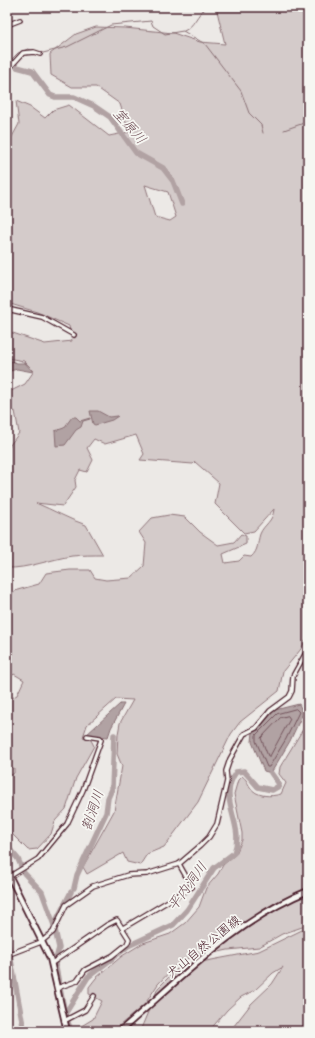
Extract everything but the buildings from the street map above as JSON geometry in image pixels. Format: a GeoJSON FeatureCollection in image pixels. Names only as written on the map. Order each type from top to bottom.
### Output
{"type":"FeatureCollection","features":[{"type":"Feature","properties":{"kind":"main road"},"geometry":{"type":"LineString","coordinates":[[7,871],[8,877],[52,963],[59,987],[67,1031]]}},
{"type":"Feature","properties":{"kind":"main road","name":"犬山自然公園線"},"geometry":{"type":"LineString","coordinates":[[120,1031],[229,937],[268,910],[308,891]]}},
{"type":"Feature","properties":{"kind":"street"},"geometry":{"type":"LineString","coordinates":[[7,25],[20,20]]}},
{"type":"Feature","properties":{"kind":"street"},"geometry":{"type":"LineString","coordinates":[[11,64],[23,53],[40,54]]}},
{"type":"Feature","properties":{"kind":"street"},"geometry":{"type":"LineString","coordinates":[[7,309],[42,317],[74,335]]}},
{"type":"Feature","properties":{"kind":"street"},"geometry":{"type":"LineString","coordinates":[[9,954],[42,941],[56,928],[66,905],[98,884],[134,873],[147,874],[179,864],[200,846],[214,830],[227,781],[226,771],[230,759],[244,734],[256,728],[270,711],[289,697],[292,691],[293,676],[308,649]]}},
{"type":"Feature","properties":{"kind":"street"},"geometry":{"type":"LineString","coordinates":[[8,877],[38,859],[71,817],[101,740],[100,738],[87,736]]}},
{"type":"Feature","properties":{"kind":"street"},"geometry":{"type":"LineString","coordinates":[[123,928],[192,887],[179,864]]}},
{"type":"Feature","properties":{"kind":"street"},"geometry":{"type":"LineString","coordinates":[[52,963],[107,925],[117,920],[128,939],[127,944],[102,963],[88,968],[77,981],[59,987]]}},
{"type":"Feature","properties":{"kind":"street"},"geometry":{"type":"LineString","coordinates":[[64,1021],[85,1010],[94,996]]}},
{"type":"Feature","properties":{"kind":"shaded area"},"geometry":{"type":"Polygon","coordinates":[[[216,7],[308,7],[308,636],[301,649],[283,671],[279,691],[240,722],[231,734],[198,802],[164,847],[147,854],[140,865],[127,862],[123,853],[87,874],[83,867],[114,811],[122,766],[117,754],[118,734],[120,723],[133,700],[116,699],[87,725],[83,737],[91,740],[94,746],[76,778],[66,809],[55,821],[51,834],[37,849],[28,850],[7,829],[7,778],[14,773],[14,768],[7,767],[7,701],[17,695],[24,680],[14,674],[7,680],[7,600],[14,591],[39,584],[46,573],[70,570],[90,570],[95,578],[106,580],[131,578],[144,566],[146,543],[139,532],[152,518],[169,515],[185,517],[200,532],[218,545],[234,542],[241,534],[246,536],[246,544],[223,554],[225,563],[239,561],[244,556],[251,557],[257,549],[260,534],[272,517],[274,509],[254,531],[244,533],[215,504],[219,483],[195,462],[193,464],[140,460],[144,454],[136,435],[105,444],[94,439],[87,448],[93,460],[87,472],[80,470],[75,480],[76,487],[63,506],[36,503],[86,525],[103,555],[64,557],[23,567],[7,568],[7,449],[19,433],[15,411],[7,414],[7,393],[25,384],[34,371],[24,361],[7,358],[7,331],[45,344],[72,341],[69,326],[37,312],[7,303],[7,146],[19,124],[16,101],[30,107],[45,118],[53,110],[69,105],[109,136],[129,132],[120,104],[96,87],[72,87],[51,75],[50,54],[76,34],[96,27],[125,28],[173,33],[200,42],[225,44],[216,7]],[[145,185],[155,217],[170,221],[176,217],[168,192],[145,185]]]}},
{"type":"Feature","properties":{"kind":"shaded area"},"geometry":{"type":"Polygon","coordinates":[[[308,721],[308,925],[282,934],[259,947],[228,950],[181,960],[158,984],[145,1004],[113,1031],[78,1031],[78,1028],[93,1019],[102,1001],[89,994],[89,987],[96,978],[122,956],[143,943],[170,934],[185,923],[199,907],[206,888],[218,874],[223,865],[236,854],[242,840],[234,794],[238,780],[242,776],[256,793],[268,796],[281,794],[286,783],[279,774],[280,767],[308,721]]]}},
{"type":"Feature","properties":{"kind":"shaded area"},"geometry":{"type":"Polygon","coordinates":[[[302,930],[308,931],[308,1031],[230,1031],[251,1004],[272,984],[283,967],[273,973],[255,990],[241,997],[227,1010],[209,1031],[140,1031],[158,988],[180,966],[259,951],[302,930]]]}},
{"type":"Feature","properties":{"kind":"water"},"geometry":{"type":"Polygon","coordinates":[[[8,360],[17,363],[25,363],[33,372],[17,369],[7,372],[8,360]]]}},
{"type":"Feature","properties":{"kind":"water"},"geometry":{"type":"Polygon","coordinates":[[[90,411],[98,411],[109,417],[118,416],[112,420],[95,425],[93,424],[90,411]]]}},
{"type":"Feature","properties":{"kind":"water"},"geometry":{"type":"Polygon","coordinates":[[[72,417],[76,417],[80,421],[90,419],[83,421],[81,427],[76,430],[65,445],[56,446],[55,431],[64,428],[72,417]]]}},
{"type":"Feature","properties":{"kind":"water"},"geometry":{"type":"Polygon","coordinates":[[[120,704],[124,704],[111,728],[108,737],[86,735],[120,704]]]}},
{"type":"Feature","properties":{"kind":"water"},"geometry":{"type":"Polygon","coordinates":[[[299,704],[303,713],[290,741],[271,773],[264,771],[252,742],[253,732],[261,726],[275,710],[299,704]]]}},
{"type":"Feature","properties":{"kind":"waterway"},"geometry":{"type":"LineString","coordinates":[[184,31],[190,27],[206,7]]}},
{"type":"Feature","properties":{"kind":"waterway"},"geometry":{"type":"LineString","coordinates":[[10,61],[18,53],[28,49],[43,53],[67,47],[111,25],[151,21],[153,26],[165,34],[183,31],[205,44],[241,91],[249,113],[261,125],[263,133]]}},
{"type":"Feature","properties":{"kind":"waterway","name":"室原川"},"geometry":{"type":"LineString","coordinates":[[7,58],[17,67],[32,71],[50,95],[55,97],[74,97],[94,106],[110,117],[136,153],[163,168],[173,181],[182,204]]}},
{"type":"Feature","properties":{"kind":"waterway"},"geometry":{"type":"LineString","coordinates":[[284,130],[304,123]]}},
{"type":"Feature","properties":{"kind":"waterway"},"geometry":{"type":"LineString","coordinates":[[303,713],[308,711]]}},
{"type":"Feature","properties":{"kind":"waterway","name":"割洞川"},"geometry":{"type":"LineString","coordinates":[[74,888],[77,875],[106,813],[108,798],[112,789],[114,735]]}},
{"type":"Feature","properties":{"kind":"waterway","name":"平内洞川"},"geometry":{"type":"LineString","coordinates":[[65,1014],[88,977],[128,946],[173,925],[187,910],[214,868],[234,853],[237,842],[237,832],[229,792],[231,782],[236,772],[244,771],[258,787],[272,790],[279,786],[279,784],[271,773]]}},
{"type":"Feature","properties":{"kind":"waterway"},"geometry":{"type":"LineString","coordinates":[[7,846],[18,859],[24,873],[42,892],[54,925],[59,948],[55,963],[65,1014],[71,1031]]}},
{"type":"Feature","properties":{"kind":"waterway","name":"割洞川"},"geometry":{"type":"LineString","coordinates":[[54,925],[71,892]]}},
{"type":"Feature","properties":{"kind":"waterway"},"geometry":{"type":"LineString","coordinates":[[7,938],[24,1031]]}}]}
